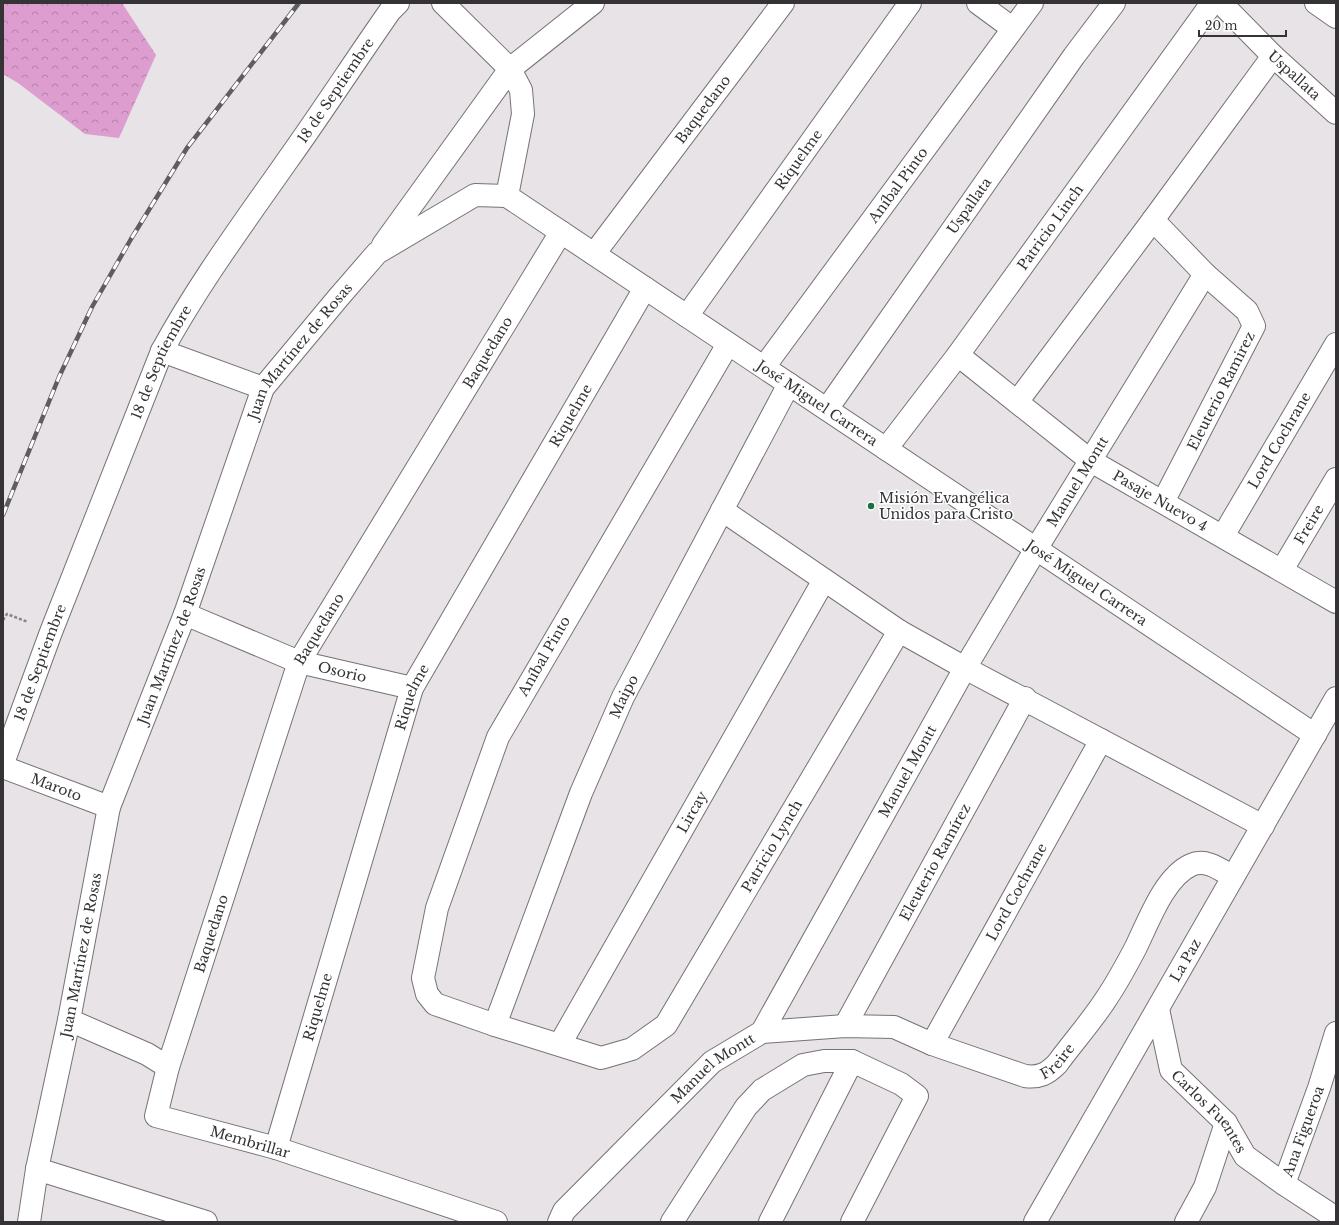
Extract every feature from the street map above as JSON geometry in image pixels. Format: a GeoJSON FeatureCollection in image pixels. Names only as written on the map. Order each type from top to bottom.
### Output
{"type":"FeatureCollection","features":[{"type":"Feature","properties":{"kind":"street","name":"18 de Septiembre"},"geometry":{"type":"LineString","coordinates":[[3,763],[53,624],[162,351],[188,304],[217,258],[390,12],[398,3]]}},
{"type":"Feature","properties":{"kind":"street"},"geometry":{"type":"LineString","coordinates":[[443,3],[510,69],[517,79],[523,102],[523,114],[507,196]]}},
{"type":"Feature","properties":{"kind":"street"},"geometry":{"type":"LineString","coordinates":[[377,253],[510,69],[593,3]]}},
{"type":"Feature","properties":{"kind":"street","name":"Baquedano"},"geometry":{"type":"LineString","coordinates":[[594,254],[783,3]]}},
{"type":"Feature","properties":{"kind":"street","name":"Riquelme"},"geometry":{"type":"LineString","coordinates":[[687,316],[910,3]]}},
{"type":"Feature","properties":{"kind":"street"},"geometry":{"type":"LineString","coordinates":[[978,3],[1012,28]]}},
{"type":"Feature","properties":{"kind":"street","name":"Aníbal Pinto"},"geometry":{"type":"LineString","coordinates":[[764,367],[1012,28],[1032,3]]}},
{"type":"Feature","properties":{"kind":"street","name":"Uspallata"},"geometry":{"type":"LineString","coordinates":[[827,409],[1074,56],[1114,3]]}},
{"type":"Feature","properties":{"kind":"street","name":"Patricio Linch"},"geometry":{"type":"LineString","coordinates":[[886,449],[958,355],[1212,3]]}},
{"type":"Feature","properties":{"kind":"street","name":"Uspallata"},"geometry":{"type":"LineString","coordinates":[[1220,3],[1272,56],[1336,113]]}},
{"type":"Feature","properties":{"kind":"street"},"geometry":{"type":"LineString","coordinates":[[1316,3],[1336,17]]}},
{"type":"Feature","properties":{"kind":"street"},"geometry":{"type":"LineString","coordinates":[[1017,402],[1153,220],[1272,56]]}},
{"type":"Feature","properties":{"kind":"street","name":"Juan Martínez de Rosas"},"geometry":{"type":"LineString","coordinates":[[29,1222],[37,1169],[69,1020],[109,807],[185,614],[263,388],[377,253],[475,195],[507,196]]}},
{"type":"Feature","properties":{"kind":"street","name":"José Miguel Carrera"},"geometry":{"type":"LineString","coordinates":[[507,196],[1315,735]]}},
{"type":"Feature","properties":{"kind":"street","name":"Eleuterio Ramirez"},"geometry":{"type":"LineString","coordinates":[[1153,220],[1205,274],[1247,311],[1254,326],[1163,502]]}},
{"type":"Feature","properties":{"kind":"street","name":"Baquedano"},"geometry":{"type":"LineString","coordinates":[[168,1067],[299,662],[561,232]]}},
{"type":"Feature","properties":{"kind":"street","name":"Manuel Montt"},"geometry":{"type":"LineString","coordinates":[[559,1222],[564,1211],[712,1062],[762,1032],[965,668],[1036,549],[1205,274]]}},
{"type":"Feature","properties":{"kind":"street","name":"Riquelme"},"geometry":{"type":"LineString","coordinates":[[276,1148],[412,688],[645,288]]}},
{"type":"Feature","properties":{"kind":"street","name":"Aníbal Pinto"},"geometry":{"type":"LineString","coordinates":[[495,1025],[435,1004],[427,994],[423,978],[438,908],[498,737],[728,344]]}},
{"type":"Feature","properties":{"kind":"street","name":"Lord Cochrane"},"geometry":{"type":"LineString","coordinates":[[1222,536],[1336,344]]}},
{"type":"Feature","properties":{"kind":"street"},"geometry":{"type":"LineString","coordinates":[[162,351],[263,388]]}},
{"type":"Feature","properties":{"kind":"street","name":"Pasaje Nuevo 4"},"geometry":{"type":"LineString","coordinates":[[958,355],[1091,461],[1336,602]]}},
{"type":"Feature","properties":{"kind":"street","name":"Maipo"},"geometry":{"type":"LineString","coordinates":[[495,1025],[581,793],[623,697],[789,384]]}},
{"type":"Feature","properties":{"kind":"street","name":"Freire"},"geometry":{"type":"LineString","coordinates":[[1282,570],[1336,479]]}},
{"type":"Feature","properties":{"kind":"street"},"geometry":{"type":"LineString","coordinates":[[722,510],[899,631],[965,668],[1025,698],[1263,826]]}},
{"type":"Feature","properties":{"kind":"street","name":"Lircay"},"geometry":{"type":"LineString","coordinates":[[560,1044],[824,580]]}},
{"type":"Feature","properties":{"kind":"street","name":"Osorio"},"geometry":{"type":"LineString","coordinates":[[185,614],[299,662],[412,688]]}},
{"type":"Feature","properties":{"kind":"street","name":"Patricio Lynch"},"geometry":{"type":"LineString","coordinates":[[560,1044],[601,1058],[632,1049],[666,1025],[899,631]]}},
{"type":"Feature","properties":{"kind":"street","name":"Eleuterio Ramírez"},"geometry":{"type":"LineString","coordinates":[[845,1026],[1025,698]]}},
{"type":"Feature","properties":{"kind":"street","name":"La Paz"},"geometry":{"type":"LineString","coordinates":[[1035,1222],[1336,698]]}},
{"type":"Feature","properties":{"kind":"street","name":"Lord Cochrane"},"geometry":{"type":"LineString","coordinates":[[932,1044],[1101,740]]}},
{"type":"Feature","properties":{"kind":"street","name":"Maroto"},"geometry":{"type":"LineString","coordinates":[[3,767],[109,807]]}},
{"type":"Feature","properties":{"kind":"street","name":"Freire"},"geometry":{"type":"LineString","coordinates":[[762,1032],[845,1026],[894,1027],[932,1044],[1025,1076],[1040,1076],[1050,1072],[1106,1000],[1126,966],[1163,893],[1172,881],[1184,869],[1193,864],[1201,863],[1210,864],[1233,877]]}},
{"type":"Feature","properties":{"kind":"street","name":"Carlos Fuentes"},"geometry":{"type":"LineString","coordinates":[[1158,1009],[1171,1070],[1226,1123],[1245,1156],[1336,1218]]}},
{"type":"Feature","properties":{"kind":"street"},"geometry":{"type":"LineString","coordinates":[[69,1020],[147,1054],[168,1067]]}},
{"type":"Feature","properties":{"kind":"street"},"geometry":{"type":"LineString","coordinates":[[495,1025],[560,1044]]}},
{"type":"Feature","properties":{"kind":"street","name":"Ana Figueroa"},"geometry":{"type":"LineString","coordinates":[[1284,1184],[1319,1088],[1336,1033]]}},
{"type":"Feature","properties":{"kind":"street"},"geometry":{"type":"LineString","coordinates":[[770,1222],[852,1060]]}},
{"type":"Feature","properties":{"kind":"street"},"geometry":{"type":"LineString","coordinates":[[672,1222],[746,1107],[762,1090],[804,1065],[824,1061],[852,1060],[901,1084],[917,1096],[852,1222]]}},
{"type":"Feature","properties":{"kind":"street","name":"Membrillar"},"geometry":{"type":"LineString","coordinates":[[168,1067],[156,1116],[276,1148],[466,1217],[496,1222]]}},
{"type":"Feature","properties":{"kind":"street"},"geometry":{"type":"LineString","coordinates":[[1186,1222],[1206,1187],[1226,1123]]}},
{"type":"Feature","properties":{"kind":"street"},"geometry":{"type":"LineString","coordinates":[[37,1169],[206,1222]]}},
{"type":"Feature","properties":{"kind":"green space"},"geometry":{"type":"Polygon","coordinates":[[[3,3],[122,3],[156,55],[119,138],[85,134],[18,83],[3,74],[3,3]]]}},
{"type":"Feature","properties":{"kind":"railway"},"geometry":{"type":"LineString","coordinates":[[3,515],[59,377],[92,307],[131,239],[187,148],[299,3]]}},
{"type":"Feature","properties":{"kind":"place","name":"Misión Evangélica Unidos para Cristo"},"geometry":{"type":"Point","coordinates":[871,506]}}]}
